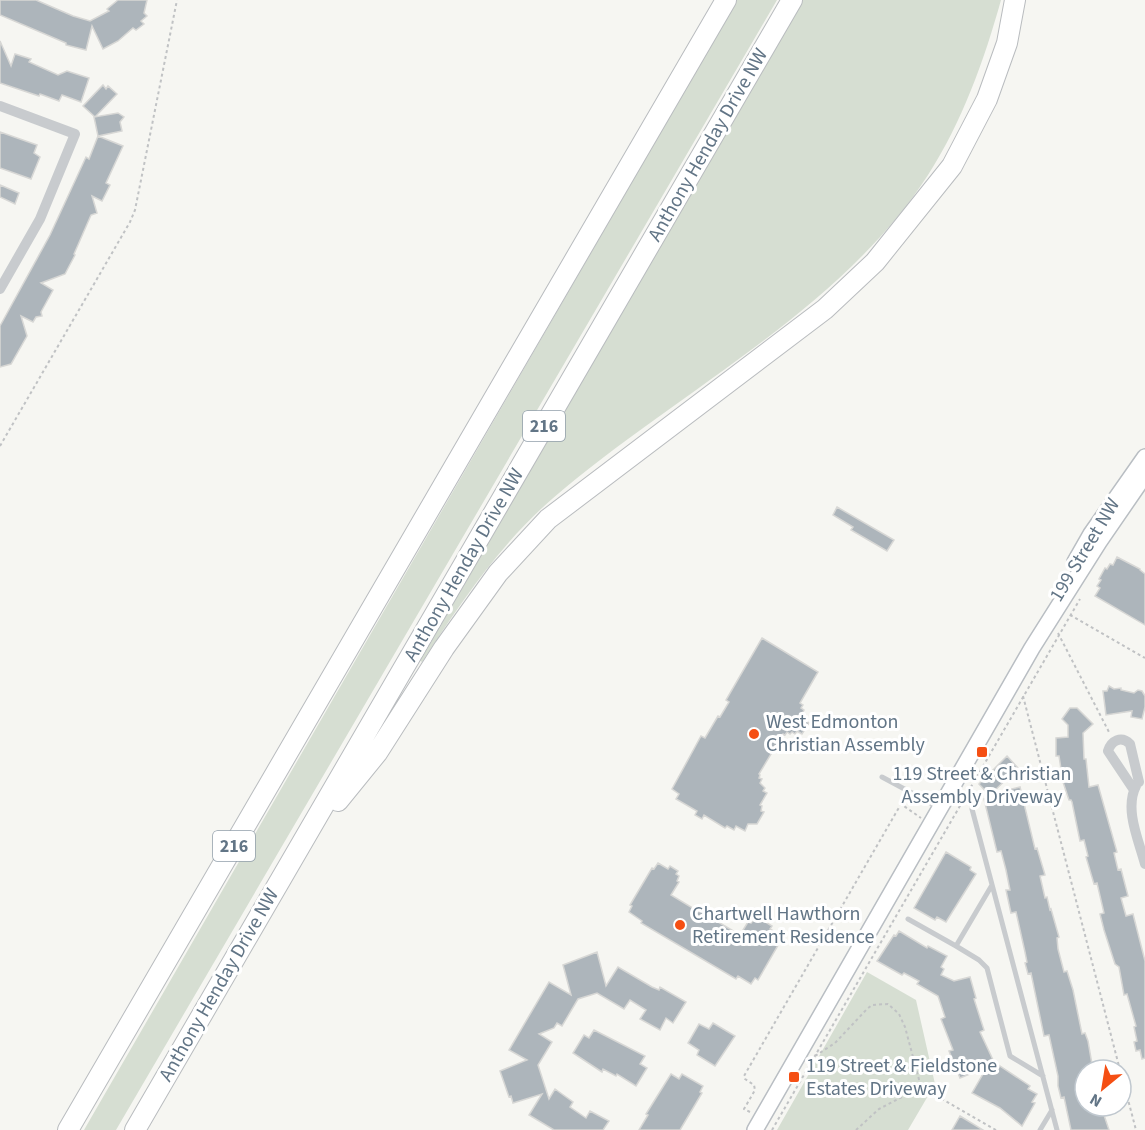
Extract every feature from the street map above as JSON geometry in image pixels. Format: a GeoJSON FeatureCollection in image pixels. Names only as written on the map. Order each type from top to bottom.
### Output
{"type":"FeatureCollection","features":[{"type":"Feature","properties":{"kind":"highway"},"geometry":{"type":"LineString","coordinates":[[675,87],[710,0]]}},
{"type":"Feature","properties":{"kind":"highway","name":"216"},"geometry":{"type":"LineString","coordinates":[[68,1130],[726,0]]}},
{"type":"Feature","properties":{"kind":"highway","name":"Anthony Henday Drive NW"},"geometry":{"type":"LineString","coordinates":[[135,1130],[792,0]]}},
{"type":"Feature","properties":{"kind":"highway"},"geometry":{"type":"LineString","coordinates":[[296,852],[377,753],[444,648],[498,573],[548,519],[825,309],[875,262],[952,166],[987,99],[1007,43],[1015,0]]}},
{"type":"Feature","properties":{"kind":"main road","name":"199 Street NW"},"geometry":{"type":"LineString","coordinates":[[1032,648],[1054,601],[1091,534],[1145,457]]}},
{"type":"Feature","properties":{"kind":"main road","name":"199 Street NW"},"geometry":{"type":"LineString","coordinates":[[755,1130],[937,828],[940,808],[1032,648],[1103,535],[1145,476]]}},
{"type":"Feature","properties":{"kind":"street"},"geometry":{"type":"LineString","coordinates":[[0,106],[75,134],[40,219],[0,289]]}},
{"type":"Feature","properties":{"kind":"street"},"geometry":{"type":"LineString","coordinates":[[1139,784],[1110,756],[1109,748],[1114,742],[1123,739],[1130,744],[1139,784],[1132,797],[1133,815],[1145,864]]}},
{"type":"Feature","properties":{"kind":"lane"},"geometry":{"type":"LineString","coordinates":[[882,777],[940,808]]}},
{"type":"Feature","properties":{"kind":"lane"},"geometry":{"type":"LineString","coordinates":[[972,809],[1057,1130]]}},
{"type":"Feature","properties":{"kind":"lane"},"geometry":{"type":"LineString","coordinates":[[956,946],[992,885]]}},
{"type":"Feature","properties":{"kind":"lane"},"geometry":{"type":"LineString","coordinates":[[908,919],[984,963],[1010,1056],[1043,1076]]}},
{"type":"Feature","properties":{"kind":"lane"},"geometry":{"type":"LineString","coordinates":[[1040,1130],[1052,1110]]}},
{"type":"Feature","properties":{"kind":"path"},"geometry":{"type":"LineString","coordinates":[[0,446],[135,210],[177,0]]}},
{"type":"Feature","properties":{"kind":"path"},"geometry":{"type":"LineString","coordinates":[[772,1130],[814,1057],[937,828],[1023,696],[1081,596]]}},
{"type":"Feature","properties":{"kind":"path"},"geometry":{"type":"LineString","coordinates":[[1070,615],[1145,658]]}},
{"type":"Feature","properties":{"kind":"path"},"geometry":{"type":"LineString","coordinates":[[1058,633],[1114,742]]}},
{"type":"Feature","properties":{"kind":"path"},"geometry":{"type":"LineString","coordinates":[[1023,696],[1118,1058]]}},
{"type":"Feature","properties":{"kind":"path"},"geometry":{"type":"LineString","coordinates":[[755,1090],[754,1084],[745,1080],[744,1076],[901,804],[937,828]]}},
{"type":"Feature","properties":{"kind":"path"},"geometry":{"type":"LineString","coordinates":[[814,1057],[834,1043],[872,1005],[888,1004],[899,1014],[905,1027],[921,1087],[996,1130]]}},
{"type":"Feature","properties":{"kind":"path"},"geometry":{"type":"LineString","coordinates":[[856,1130],[879,1109],[921,1087]]}},
{"type":"Feature","properties":{"kind":"shaded area"},"geometry":{"type":"Polygon","coordinates":[[[737,0],[777,0],[116,1130],[84,1130],[737,0]]]}},
{"type":"Feature","properties":{"kind":"shaded area"},"geometry":{"type":"Polygon","coordinates":[[[803,0],[1001,0],[987,46],[962,112],[928,175],[892,224],[849,269],[802,310],[649,423],[552,499],[515,536],[481,576],[422,662],[419,660],[803,0]]]}},
{"type":"Feature","properties":{"kind":"shaded area"},"geometry":{"type":"Polygon","coordinates":[[[867,972],[916,1000],[935,1084],[908,1130],[777,1130],[867,972]]]}},
{"type":"Feature","properties":{"kind":"building"},"geometry":{"type":"Polygon","coordinates":[[[0,0],[36,0],[90,21],[109,11],[107,9],[118,0],[147,0],[144,13],[147,16],[141,21],[144,24],[136,30],[133,28],[118,41],[103,49],[92,26],[86,50],[66,45],[66,43],[0,15],[0,0]]]}},
{"type":"Feature","properties":{"kind":"building"},"geometry":{"type":"Polygon","coordinates":[[[0,41],[11,66],[15,54],[31,59],[29,62],[58,75],[67,71],[89,78],[81,102],[62,95],[59,101],[0,83],[0,41]]]}},
{"type":"Feature","properties":{"kind":"building"},"geometry":{"type":"Polygon","coordinates":[[[103,85],[106,89],[108,86],[117,94],[95,117],[83,106],[103,85]]]}},
{"type":"Feature","properties":{"kind":"building"},"geometry":{"type":"Polygon","coordinates":[[[118,113],[124,117],[120,122],[122,131],[98,136],[94,117],[118,113]]]}},
{"type":"Feature","properties":{"kind":"building"},"geometry":{"type":"Polygon","coordinates":[[[0,132],[37,145],[34,153],[40,157],[31,179],[0,168],[0,132]]]}},
{"type":"Feature","properties":{"kind":"building"},"geometry":{"type":"Polygon","coordinates":[[[98,136],[123,146],[106,183],[110,185],[102,201],[92,196],[97,213],[91,215],[65,274],[41,283],[53,290],[41,312],[42,316],[36,317],[33,322],[21,316],[27,336],[11,364],[0,367],[0,326],[50,235],[86,157],[89,159],[98,136]]]}},
{"type":"Feature","properties":{"kind":"building"},"geometry":{"type":"Polygon","coordinates":[[[0,185],[19,193],[15,204],[0,197],[0,185]]]}},
{"type":"Feature","properties":{"kind":"building"},"geometry":{"type":"Polygon","coordinates":[[[837,507],[894,540],[887,551],[851,530],[853,527],[833,515],[837,507]]]}},
{"type":"Feature","properties":{"kind":"building"},"geometry":{"type":"Polygon","coordinates":[[[1117,557],[1145,574],[1145,625],[1095,596],[1100,588],[1097,586],[1105,568],[1107,569],[1110,564],[1113,565],[1117,557]]]}},
{"type":"Feature","properties":{"kind":"building","name":"West Edmonton Christian Assembly"},"geometry":{"type":"Polygon","coordinates":[[[762,638],[818,672],[800,703],[804,710],[803,719],[809,723],[802,734],[797,731],[795,734],[787,732],[783,734],[759,774],[759,778],[762,779],[760,783],[765,788],[763,791],[767,793],[760,805],[762,806],[761,811],[764,812],[757,824],[748,824],[745,831],[736,826],[734,830],[727,826],[725,828],[704,815],[702,819],[695,815],[697,811],[676,799],[679,794],[672,789],[701,736],[705,738],[729,702],[726,700],[762,638]]]}},
{"type":"Feature","properties":{"kind":"building"},"geometry":{"type":"Polygon","coordinates":[[[1109,686],[1134,693],[1138,690],[1142,691],[1145,696],[1145,707],[1142,719],[1131,717],[1132,711],[1106,715],[1103,691],[1107,691],[1109,686]]]}},
{"type":"Feature","properties":{"kind":"building"},"geometry":{"type":"Polygon","coordinates":[[[1070,708],[1077,708],[1093,724],[1083,733],[1084,759],[1086,759],[1089,787],[1098,785],[1117,852],[1114,853],[1118,870],[1121,869],[1128,896],[1121,898],[1126,916],[1133,914],[1145,961],[1145,1058],[1142,1059],[1140,1050],[1136,1051],[1134,1042],[1137,1041],[1134,1027],[1136,1026],[1127,994],[1124,995],[1119,967],[1115,964],[1104,930],[1100,914],[1104,913],[1097,883],[1094,884],[1086,857],[1088,856],[1084,840],[1080,841],[1072,802],[1069,800],[1063,782],[1059,756],[1056,756],[1056,738],[1068,737],[1068,725],[1062,719],[1070,708]]]}},
{"type":"Feature","properties":{"kind":"building"},"geometry":{"type":"Polygon","coordinates":[[[1007,756],[1018,768],[991,794],[1020,787],[1035,849],[1037,848],[1045,875],[1040,876],[1059,937],[1057,938],[1058,949],[1064,972],[1067,971],[1073,990],[1082,1034],[1085,1033],[1088,1041],[1091,1058],[1073,1058],[1073,1118],[1105,1118],[1109,1130],[1071,1130],[1064,1097],[1061,1098],[1058,1086],[1049,1035],[1044,1036],[1031,973],[1028,974],[1025,963],[1027,962],[1016,912],[1011,913],[1006,890],[1010,890],[1006,870],[1001,851],[997,852],[984,799],[991,797],[979,784],[1007,756]]]}},
{"type":"Feature","properties":{"kind":"building"},"geometry":{"type":"Polygon","coordinates":[[[946,852],[971,867],[970,870],[976,874],[946,922],[937,917],[935,920],[914,908],[946,852]]]}},
{"type":"Feature","properties":{"kind":"building","name":"Chartwell Hawthorn Retirement Residence"},"geometry":{"type":"Polygon","coordinates":[[[658,863],[668,869],[670,866],[678,871],[676,874],[679,876],[677,881],[679,882],[671,895],[699,912],[701,908],[715,916],[713,919],[740,935],[748,922],[751,923],[754,919],[757,921],[759,918],[772,926],[770,929],[780,935],[777,941],[780,942],[758,980],[755,978],[751,984],[738,976],[736,979],[641,923],[642,921],[629,912],[632,906],[630,905],[652,868],[654,869],[658,863]]]}},
{"type":"Feature","properties":{"kind":"building"},"geometry":{"type":"Polygon","coordinates":[[[899,931],[927,948],[928,946],[947,956],[941,967],[944,969],[941,975],[954,981],[970,977],[984,1030],[980,1032],[994,1062],[1030,1086],[1028,1089],[1037,1094],[1032,1102],[1035,1103],[1022,1126],[1000,1108],[972,1093],[987,1067],[960,1078],[949,1051],[953,1050],[941,1019],[945,1017],[938,996],[917,984],[919,981],[904,973],[902,975],[877,961],[899,931]]]}},
{"type":"Feature","properties":{"kind":"building"},"geometry":{"type":"Polygon","coordinates":[[[597,952],[606,986],[618,967],[652,987],[659,990],[660,987],[686,1002],[673,1023],[666,1018],[660,1030],[640,1019],[646,1010],[630,1000],[624,1009],[597,993],[578,999],[562,1026],[557,1023],[554,1028],[539,1034],[552,1042],[538,1065],[549,1099],[555,1089],[573,1102],[570,1107],[586,1118],[590,1111],[609,1121],[603,1130],[554,1130],[529,1115],[542,1094],[513,1103],[500,1071],[527,1060],[509,1050],[549,982],[571,995],[563,965],[597,952]]]}},
{"type":"Feature","properties":{"kind":"building"},"geometry":{"type":"Polygon","coordinates":[[[713,1023],[735,1036],[715,1066],[697,1055],[699,1050],[688,1043],[699,1024],[709,1029],[713,1023]]]}},
{"type":"Feature","properties":{"kind":"building"},"geometry":{"type":"Polygon","coordinates":[[[594,1030],[645,1056],[640,1064],[647,1068],[636,1086],[617,1074],[616,1076],[603,1069],[602,1072],[573,1053],[584,1035],[589,1038],[594,1030]]]}},
{"type":"Feature","properties":{"kind":"building"},"geometry":{"type":"Polygon","coordinates":[[[671,1074],[679,1079],[682,1074],[703,1086],[700,1092],[702,1093],[680,1130],[639,1130],[648,1115],[646,1114],[671,1074]]]}},
{"type":"Feature","properties":{"kind":"building"},"geometry":{"type":"Polygon","coordinates":[[[960,1116],[983,1130],[952,1130],[960,1116]]]}},
{"type":"Feature","properties":{"kind":"place","name":"West Edmonton Christian Assembly"},"geometry":{"type":"Point","coordinates":[754,734]}},
{"type":"Feature","properties":{"kind":"place","name":"119 Street & Christian Assembly Driveway"},"geometry":{"type":"Point","coordinates":[982,752]}},
{"type":"Feature","properties":{"kind":"place","name":"Chartwell Hawthorn Retirement Residence"},"geometry":{"type":"Point","coordinates":[680,925]}},
{"type":"Feature","properties":{"kind":"place","name":"119 Street & Fieldstone Estates Driveway"},"geometry":{"type":"Point","coordinates":[794,1077]}}]}
